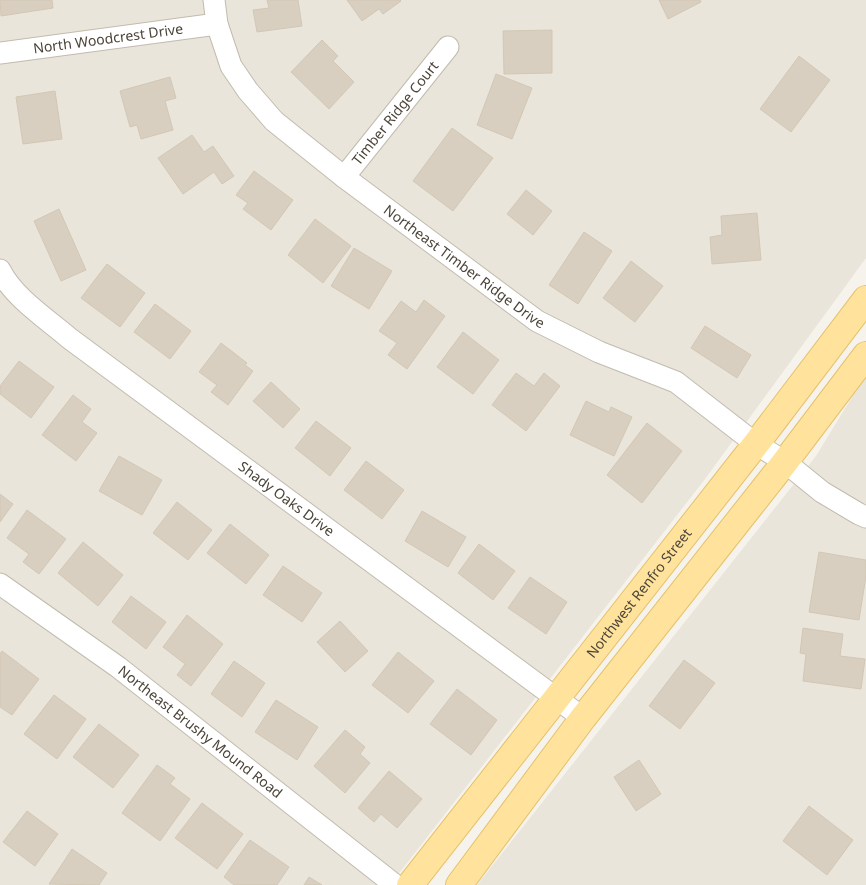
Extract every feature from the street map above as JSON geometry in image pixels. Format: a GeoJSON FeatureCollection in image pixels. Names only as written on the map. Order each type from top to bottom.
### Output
{"type":"FeatureCollection","features":[{"type":"Feature","properties":{"kind":"main road","name":"Northwest Renfro Street"},"geometry":{"type":"LineString","coordinates":[[410,885],[756,444],[866,300]]}},
{"type":"Feature","properties":{"kind":"main road"},"geometry":{"type":"LineString","coordinates":[[459,885],[583,718],[785,462],[866,355]]}},
{"type":"Feature","properties":{"kind":"street","name":"Northeast Timber Ridge Drive"},"geometry":{"type":"LineString","coordinates":[[214,0],[217,24],[231,66],[248,92],[274,121],[344,177],[537,321],[599,352],[676,382],[756,444],[785,462],[822,492],[866,517]]}},
{"type":"Feature","properties":{"kind":"street","name":"North Woodcrest Drive"},"geometry":{"type":"LineString","coordinates":[[0,53],[217,24]]}},
{"type":"Feature","properties":{"kind":"street","name":"Timber Ridge Court"},"geometry":{"type":"LineString","coordinates":[[344,177],[448,47]]}},
{"type":"Feature","properties":{"kind":"street","name":"Shady Oaks Drive"},"geometry":{"type":"LineString","coordinates":[[0,270],[4,279],[15,291],[69,338],[583,718]]}},
{"type":"Feature","properties":{"kind":"street","name":"Northeast Brushy Mound Road"},"geometry":{"type":"LineString","coordinates":[[0,584],[118,667],[395,885]]}},
{"type":"Feature","properties":{"kind":"shaded area"},"geometry":{"type":"Polygon","coordinates":[[[0,0],[866,0],[866,258],[705,479],[390,885],[0,885],[0,0]]]}},
{"type":"Feature","properties":{"kind":"shaded area"},"geometry":{"type":"Polygon","coordinates":[[[866,374],[866,885],[477,885],[816,456],[866,374]]]}},
{"type":"Feature","properties":{"kind":"building"},"geometry":{"type":"Polygon","coordinates":[[[0,0],[52,0],[53,8],[1,16],[0,0]]]}},
{"type":"Feature","properties":{"kind":"building"},"geometry":{"type":"Polygon","coordinates":[[[267,0],[298,0],[302,26],[257,32],[253,10],[269,8],[267,0]]]}},
{"type":"Feature","properties":{"kind":"building"},"geometry":{"type":"Polygon","coordinates":[[[347,0],[401,1],[383,14],[379,9],[362,21],[347,0]]]}},
{"type":"Feature","properties":{"kind":"building"},"geometry":{"type":"Polygon","coordinates":[[[659,0],[700,0],[701,2],[668,19],[659,0]]]}},
{"type":"Feature","properties":{"kind":"building"},"geometry":{"type":"Polygon","coordinates":[[[552,30],[552,73],[504,74],[503,31],[552,30]]]}},
{"type":"Feature","properties":{"kind":"building"},"geometry":{"type":"Polygon","coordinates":[[[322,40],[338,56],[333,61],[354,82],[329,109],[291,72],[322,40]]]}},
{"type":"Feature","properties":{"kind":"building"},"geometry":{"type":"Polygon","coordinates":[[[799,56],[830,80],[791,132],[760,109],[799,56]]]}},
{"type":"Feature","properties":{"kind":"building"},"geometry":{"type":"Polygon","coordinates":[[[496,74],[532,88],[512,139],[477,125],[496,74]]]}},
{"type":"Feature","properties":{"kind":"building"},"geometry":{"type":"Polygon","coordinates":[[[170,77],[176,98],[165,101],[173,130],[141,139],[137,125],[130,127],[120,91],[170,77]]]}},
{"type":"Feature","properties":{"kind":"building"},"geometry":{"type":"Polygon","coordinates":[[[55,91],[62,139],[23,144],[16,97],[55,91]]]}},
{"type":"Feature","properties":{"kind":"building"},"geometry":{"type":"Polygon","coordinates":[[[452,128],[493,158],[453,211],[413,181],[452,128]]]}},
{"type":"Feature","properties":{"kind":"building"},"geometry":{"type":"Polygon","coordinates":[[[192,135],[204,152],[213,146],[234,176],[222,184],[214,172],[183,194],[158,158],[192,135]]]}},
{"type":"Feature","properties":{"kind":"building"},"geometry":{"type":"Polygon","coordinates":[[[254,171],[293,200],[271,230],[243,209],[248,203],[236,195],[254,171]]]}},
{"type":"Feature","properties":{"kind":"building"},"geometry":{"type":"Polygon","coordinates":[[[526,190],[552,211],[533,235],[507,214],[526,190]]]}},
{"type":"Feature","properties":{"kind":"building"},"geometry":{"type":"Polygon","coordinates":[[[59,209],[86,270],[61,281],[34,221],[59,209]]]}},
{"type":"Feature","properties":{"kind":"building"},"geometry":{"type":"Polygon","coordinates":[[[757,213],[761,260],[712,264],[710,237],[722,235],[721,216],[757,213]]]}},
{"type":"Feature","properties":{"kind":"building"},"geometry":{"type":"Polygon","coordinates":[[[315,219],[351,246],[323,283],[288,255],[315,219]]]}},
{"type":"Feature","properties":{"kind":"building"},"geometry":{"type":"Polygon","coordinates":[[[584,232],[612,251],[578,304],[549,285],[584,232]]]}},
{"type":"Feature","properties":{"kind":"building"},"geometry":{"type":"Polygon","coordinates":[[[354,248],[392,271],[369,309],[331,286],[354,248]]]}},
{"type":"Feature","properties":{"kind":"building"},"geometry":{"type":"Polygon","coordinates":[[[631,261],[663,286],[635,322],[603,298],[631,261]]]}},
{"type":"Feature","properties":{"kind":"building"},"geometry":{"type":"Polygon","coordinates":[[[107,264],[145,293],[120,327],[81,298],[107,264]]]}},
{"type":"Feature","properties":{"kind":"building"},"geometry":{"type":"Polygon","coordinates":[[[424,300],[445,316],[407,369],[388,355],[397,343],[379,331],[401,301],[416,312],[424,300]]]}},
{"type":"Feature","properties":{"kind":"building"},"geometry":{"type":"Polygon","coordinates":[[[155,304],[191,331],[170,359],[134,332],[155,304]]]}},
{"type":"Feature","properties":{"kind":"building"},"geometry":{"type":"Polygon","coordinates":[[[705,326],[751,355],[737,378],[691,348],[705,326]]]}},
{"type":"Feature","properties":{"kind":"building"},"geometry":{"type":"Polygon","coordinates":[[[463,332],[499,360],[473,394],[437,367],[463,332]]]}},
{"type":"Feature","properties":{"kind":"building"},"geometry":{"type":"Polygon","coordinates":[[[221,343],[247,363],[245,365],[253,371],[228,405],[211,392],[217,385],[199,372],[221,343]]]}},
{"type":"Feature","properties":{"kind":"building"},"geometry":{"type":"Polygon","coordinates":[[[19,361],[54,387],[31,418],[0,394],[0,386],[19,361]]]}},
{"type":"Feature","properties":{"kind":"building"},"geometry":{"type":"Polygon","coordinates":[[[516,373],[534,386],[544,373],[560,386],[526,431],[492,405],[516,373]]]}},
{"type":"Feature","properties":{"kind":"building"},"geometry":{"type":"Polygon","coordinates":[[[271,382],[300,409],[283,428],[253,401],[271,382]]]}},
{"type":"Feature","properties":{"kind":"building"},"geometry":{"type":"Polygon","coordinates":[[[73,395],[91,409],[82,422],[97,433],[76,461],[42,435],[73,395]]]}},
{"type":"Feature","properties":{"kind":"building"},"geometry":{"type":"Polygon","coordinates":[[[586,401],[609,412],[611,407],[632,417],[614,456],[570,435],[586,401]]]}},
{"type":"Feature","properties":{"kind":"building"},"geometry":{"type":"Polygon","coordinates":[[[316,421],[351,448],[330,476],[295,448],[316,421]]]}},
{"type":"Feature","properties":{"kind":"building"},"geometry":{"type":"Polygon","coordinates":[[[647,423],[682,451],[642,503],[607,475],[647,423]]]}},
{"type":"Feature","properties":{"kind":"building"},"geometry":{"type":"Polygon","coordinates":[[[119,456],[162,480],[142,515],[99,491],[119,456]]]}},
{"type":"Feature","properties":{"kind":"building"},"geometry":{"type":"Polygon","coordinates":[[[366,461],[404,490],[382,519],[344,490],[366,461]]]}},
{"type":"Feature","properties":{"kind":"building"},"geometry":{"type":"Polygon","coordinates":[[[0,494],[13,504],[0,522],[0,494]]]}},
{"type":"Feature","properties":{"kind":"building"},"geometry":{"type":"Polygon","coordinates":[[[177,502],[212,530],[188,560],[153,533],[177,502]]]}},
{"type":"Feature","properties":{"kind":"building"},"geometry":{"type":"Polygon","coordinates":[[[27,510],[66,539],[39,574],[23,562],[29,554],[7,538],[27,510]]]}},
{"type":"Feature","properties":{"kind":"building"},"geometry":{"type":"Polygon","coordinates":[[[422,511],[466,537],[448,567],[405,541],[422,511]]]}},
{"type":"Feature","properties":{"kind":"building"},"geometry":{"type":"Polygon","coordinates":[[[230,524],[269,555],[246,584],[207,553],[230,524]]]}},
{"type":"Feature","properties":{"kind":"building"},"geometry":{"type":"Polygon","coordinates":[[[83,542],[123,575],[98,606],[58,573],[83,542]]]}},
{"type":"Feature","properties":{"kind":"building"},"geometry":{"type":"Polygon","coordinates":[[[479,544],[515,571],[493,600],[458,573],[479,544]]]}},
{"type":"Feature","properties":{"kind":"building"},"geometry":{"type":"Polygon","coordinates":[[[819,552],[866,560],[866,576],[859,620],[809,612],[819,552]]]}},
{"type":"Feature","properties":{"kind":"building"},"geometry":{"type":"Polygon","coordinates":[[[283,566],[322,593],[302,622],[263,595],[283,566]]]}},
{"type":"Feature","properties":{"kind":"building"},"geometry":{"type":"Polygon","coordinates":[[[530,577],[567,602],[546,634],[508,608],[530,577]]]}},
{"type":"Feature","properties":{"kind":"building"},"geometry":{"type":"Polygon","coordinates":[[[131,596],[166,622],[146,649],[112,622],[131,596]]]}},
{"type":"Feature","properties":{"kind":"building"},"geometry":{"type":"Polygon","coordinates":[[[187,615],[223,644],[191,686],[177,675],[185,664],[163,647],[187,615]]]}},
{"type":"Feature","properties":{"kind":"building"},"geometry":{"type":"Polygon","coordinates":[[[340,621],[368,651],[345,672],[317,642],[340,621]]]}},
{"type":"Feature","properties":{"kind":"building"},"geometry":{"type":"Polygon","coordinates":[[[803,628],[843,634],[840,656],[865,659],[861,689],[803,681],[806,654],[800,653],[803,628]]]}},
{"type":"Feature","properties":{"kind":"building"},"geometry":{"type":"Polygon","coordinates":[[[2,651],[39,679],[12,715],[0,707],[0,654],[2,651]]]}},
{"type":"Feature","properties":{"kind":"building"},"geometry":{"type":"Polygon","coordinates":[[[398,652],[434,681],[408,713],[372,685],[398,652]]]}},
{"type":"Feature","properties":{"kind":"building"},"geometry":{"type":"Polygon","coordinates":[[[684,660],[715,683],[680,729],[649,706],[684,660]]]}},
{"type":"Feature","properties":{"kind":"building"},"geometry":{"type":"Polygon","coordinates":[[[234,661],[265,683],[242,717],[211,694],[234,661]]]}},
{"type":"Feature","properties":{"kind":"building"},"geometry":{"type":"Polygon","coordinates":[[[457,689],[497,720],[471,755],[430,724],[457,689]]]}},
{"type":"Feature","properties":{"kind":"building"},"geometry":{"type":"Polygon","coordinates":[[[54,695],[86,719],[57,759],[24,734],[54,695]]]}},
{"type":"Feature","properties":{"kind":"building"},"geometry":{"type":"Polygon","coordinates":[[[276,700],[318,727],[297,760],[255,732],[276,700]]]}},
{"type":"Feature","properties":{"kind":"building"},"geometry":{"type":"Polygon","coordinates":[[[99,724],[139,755],[113,788],[73,757],[99,724]]]}},
{"type":"Feature","properties":{"kind":"building"},"geometry":{"type":"Polygon","coordinates":[[[345,730],[365,747],[360,754],[370,763],[345,793],[314,766],[345,730]]]}},
{"type":"Feature","properties":{"kind":"building"},"geometry":{"type":"Polygon","coordinates":[[[639,760],[661,794],[636,811],[614,777],[639,760]]]}},
{"type":"Feature","properties":{"kind":"building"},"geometry":{"type":"Polygon","coordinates":[[[157,765],[175,778],[170,784],[190,799],[160,841],[122,813],[157,765]]]}},
{"type":"Feature","properties":{"kind":"building"},"geometry":{"type":"Polygon","coordinates":[[[389,771],[422,799],[397,828],[381,814],[374,822],[358,808],[389,771]]]}},
{"type":"Feature","properties":{"kind":"building"},"geometry":{"type":"Polygon","coordinates":[[[202,803],[243,834],[217,869],[175,838],[202,803]]]}},
{"type":"Feature","properties":{"kind":"building"},"geometry":{"type":"Polygon","coordinates":[[[809,806],[853,840],[827,875],[783,841],[809,806]]]}},
{"type":"Feature","properties":{"kind":"building"},"geometry":{"type":"Polygon","coordinates":[[[27,811],[58,834],[35,866],[3,842],[27,811]]]}},
{"type":"Feature","properties":{"kind":"building"},"geometry":{"type":"Polygon","coordinates":[[[250,840],[289,867],[277,885],[234,885],[224,877],[250,840]]]}},
{"type":"Feature","properties":{"kind":"building"},"geometry":{"type":"Polygon","coordinates":[[[72,849],[107,873],[99,885],[49,884],[72,849]]]}},
{"type":"Feature","properties":{"kind":"building"},"geometry":{"type":"Polygon","coordinates":[[[309,877],[322,885],[304,885],[309,877]]]}}]}
